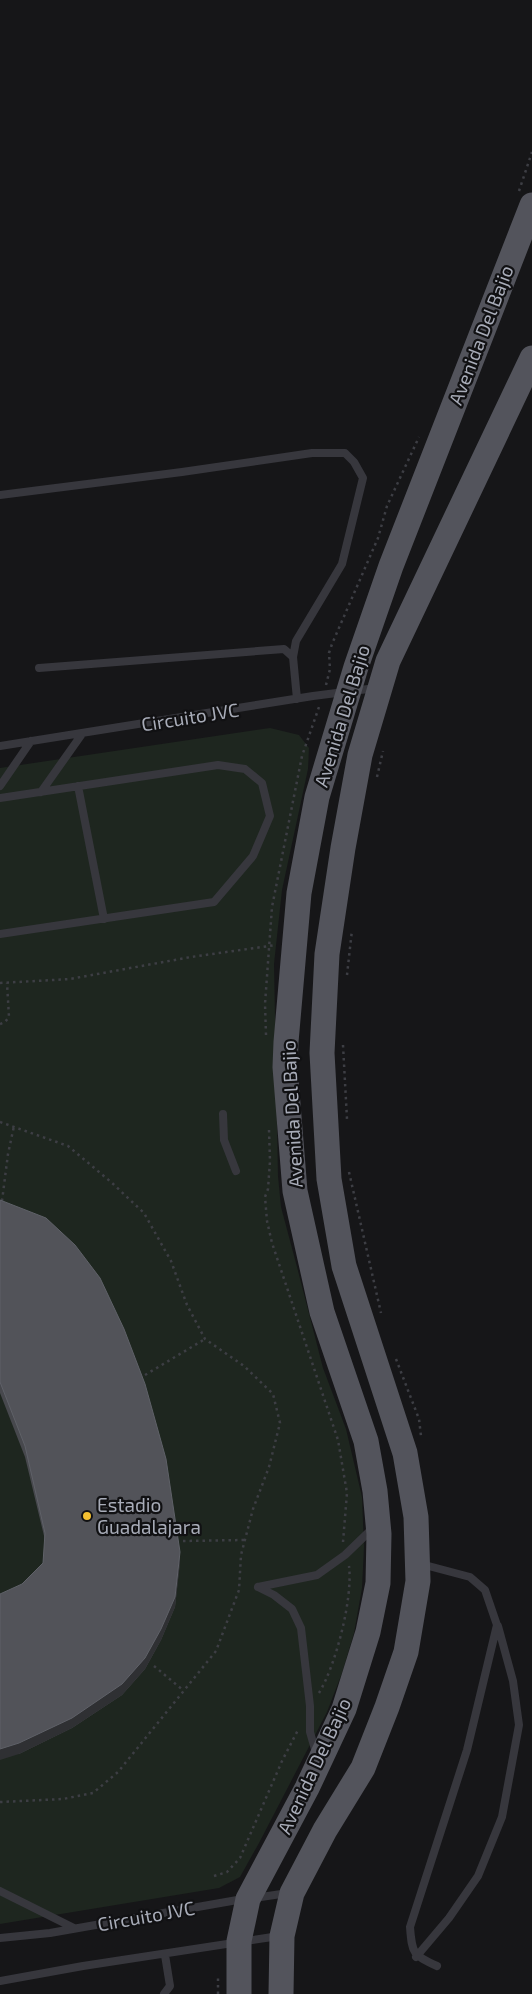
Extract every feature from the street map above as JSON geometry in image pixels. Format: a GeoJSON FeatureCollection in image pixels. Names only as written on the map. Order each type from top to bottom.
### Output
{"type":"FeatureCollection","features":[{"type":"Feature","properties":{"kind":"main road","name":"Avenida Del Bajio"},"geometry":{"type":"LineString","coordinates":[[239,1994],[239,1941],[248,1899],[319,1764],[344,1709],[368,1632],[378,1583],[378,1523],[375,1491],[366,1440],[322,1312],[295,1191],[285,1067],[299,893],[317,797],[356,667],[525,200]]}},
{"type":"Feature","properties":{"kind":"main road","name":"Avenida Del Bajio"},"geometry":{"type":"LineString","coordinates":[[281,1994],[282,1936],[292,1893],[325,1830],[363,1768],[406,1652],[418,1581],[416,1517],[405,1453],[344,1266],[329,1179],[322,1052],[327,954],[343,848],[360,755],[388,661],[532,358]]}},
{"type":"Feature","properties":{"kind":"lane"},"geometry":{"type":"LineString","coordinates":[[0,495],[312,453],[345,453],[354,462],[363,478],[342,564],[296,641],[293,657],[297,699]]}},
{"type":"Feature","properties":{"kind":"lane"},"geometry":{"type":"LineString","coordinates":[[39,668],[284,649],[293,657]]}},
{"type":"Feature","properties":{"kind":"lane","name":"Circuito JVC"},"geometry":{"type":"LineString","coordinates":[[0,746],[322,695],[379,688]]}},
{"type":"Feature","properties":{"kind":"lane"},"geometry":{"type":"LineString","coordinates":[[41,792],[82,734]]}},
{"type":"Feature","properties":{"kind":"lane"},"geometry":{"type":"LineString","coordinates":[[0,786],[31,741]]}},
{"type":"Feature","properties":{"kind":"lane"},"geometry":{"type":"LineString","coordinates":[[0,798],[218,765],[245,769],[262,783],[270,816],[253,856],[214,902],[0,934]]}},
{"type":"Feature","properties":{"kind":"lane"},"geometry":{"type":"LineString","coordinates":[[78,786],[104,919]]}},
{"type":"Feature","properties":{"kind":"lane"},"geometry":{"type":"LineString","coordinates":[[223,1114],[224,1140],[236,1170]]}},
{"type":"Feature","properties":{"kind":"lane"},"geometry":{"type":"LineString","coordinates":[[319,1764],[310,1732],[310,1706],[301,1628],[292,1609],[274,1594],[258,1587],[317,1575],[347,1552],[378,1523]]}},
{"type":"Feature","properties":{"kind":"lane"},"geometry":{"type":"LineString","coordinates":[[416,1956],[449,1918],[478,1876],[502,1817],[519,1725],[513,1681],[485,1590],[470,1577],[417,1563]]}},
{"type":"Feature","properties":{"kind":"lane"},"geometry":{"type":"LineString","coordinates":[[437,1966],[416,1956],[411,1945],[410,1927],[467,1750],[497,1625]]}},
{"type":"Feature","properties":{"kind":"lane"},"geometry":{"type":"LineString","coordinates":[[0,1891],[74,1928]]}},
{"type":"Feature","properties":{"kind":"lane","name":"Circuito JVC"},"geometry":{"type":"LineString","coordinates":[[0,1938],[50,1933],[292,1893]]}},
{"type":"Feature","properties":{"kind":"lane","name":"Circuito JVC"},"geometry":{"type":"LineString","coordinates":[[0,1981],[239,1941],[282,1936]]}},
{"type":"Feature","properties":{"kind":"lane"},"geometry":{"type":"LineString","coordinates":[[164,1994],[170,1986],[165,1954]]}},
{"type":"Feature","properties":{"kind":"path"},"geometry":{"type":"LineString","coordinates":[[525,200],[532,152]]}},
{"type":"Feature","properties":{"kind":"path"},"geometry":{"type":"LineString","coordinates":[[266,1042],[265,1004],[272,907],[302,756],[330,669],[329,653],[332,644],[378,538],[387,506],[422,430]]}},
{"type":"Feature","properties":{"kind":"path"},"geometry":{"type":"LineString","coordinates":[[375,786],[383,750]]}},
{"type":"Feature","properties":{"kind":"path"},"geometry":{"type":"LineString","coordinates":[[346,978],[352,922]]}},
{"type":"Feature","properties":{"kind":"path"},"geometry":{"type":"LineString","coordinates":[[0,983],[70,979],[268,945],[296,944]]}},
{"type":"Feature","properties":{"kind":"path"},"geometry":{"type":"LineString","coordinates":[[0,1024],[9,1017],[7,983]]}},
{"type":"Feature","properties":{"kind":"path"},"geometry":{"type":"LineString","coordinates":[[343,1036],[347,1122]]}},
{"type":"Feature","properties":{"kind":"path"},"geometry":{"type":"LineString","coordinates":[[0,1122],[68,1146],[144,1213],[171,1261],[187,1305],[205,1338],[244,1366],[273,1394],[280,1423],[269,1467],[253,1509],[241,1555],[239,1590],[216,1651],[118,1772],[93,1792],[63,1799],[0,1802]]}},
{"type":"Feature","properties":{"kind":"path"},"geometry":{"type":"LineString","coordinates":[[214,1876],[227,1872],[240,1858],[282,1761],[310,1706],[325,1683],[341,1640],[350,1577],[347,1552],[343,1544],[346,1493],[338,1440],[302,1336],[272,1243],[267,1221],[264,1197],[268,1189],[270,1161],[269,1125]]}},
{"type":"Feature","properties":{"kind":"path"},"geometry":{"type":"LineString","coordinates":[[2,1201],[8,1154],[14,1126]]}},
{"type":"Feature","properties":{"kind":"path"},"geometry":{"type":"LineString","coordinates":[[349,1170],[382,1318]]}},
{"type":"Feature","properties":{"kind":"path"},"geometry":{"type":"LineString","coordinates":[[145,1375],[205,1338]]}},
{"type":"Feature","properties":{"kind":"path"},"geometry":{"type":"LineString","coordinates":[[394,1352],[419,1419],[421,1438]]}},
{"type":"Feature","properties":{"kind":"path"},"geometry":{"type":"LineString","coordinates":[[183,1540],[245,1540]]}},
{"type":"Feature","properties":{"kind":"path"},"geometry":{"type":"LineString","coordinates":[[154,1666],[184,1691]]}},
{"type":"Feature","properties":{"kind":"path"},"geometry":{"type":"LineString","coordinates":[[218,1978],[218,1994]]}},
{"type":"Feature","properties":{"kind":"shaded area"},"geometry":{"type":"Polygon","coordinates":[[[270,728],[299,735],[309,748],[308,769],[282,890],[274,964],[278,1176],[281,1207],[323,1368],[346,1429],[362,1497],[364,1547],[362,1588],[354,1633],[342,1673],[327,1712],[240,1877],[219,1888],[0,1924],[0,768],[270,728]]]}},
{"type":"Feature","properties":{"kind":"building","name":"Estadio Guadalajara"},"geometry":{"type":"Polygon","coordinates":[[[0,1200],[46,1218],[75,1245],[100,1278],[124,1329],[145,1384],[166,1459],[180,1552],[175,1597],[161,1629],[145,1658],[122,1684],[72,1718],[19,1743],[0,1749],[0,1594],[22,1584],[43,1563],[45,1533],[25,1446],[0,1382],[0,1200]]]}},
{"type":"Feature","properties":{"kind":"place","name":"Estadio Guadalajara"},"geometry":{"type":"Point","coordinates":[87,1516]}}]}
